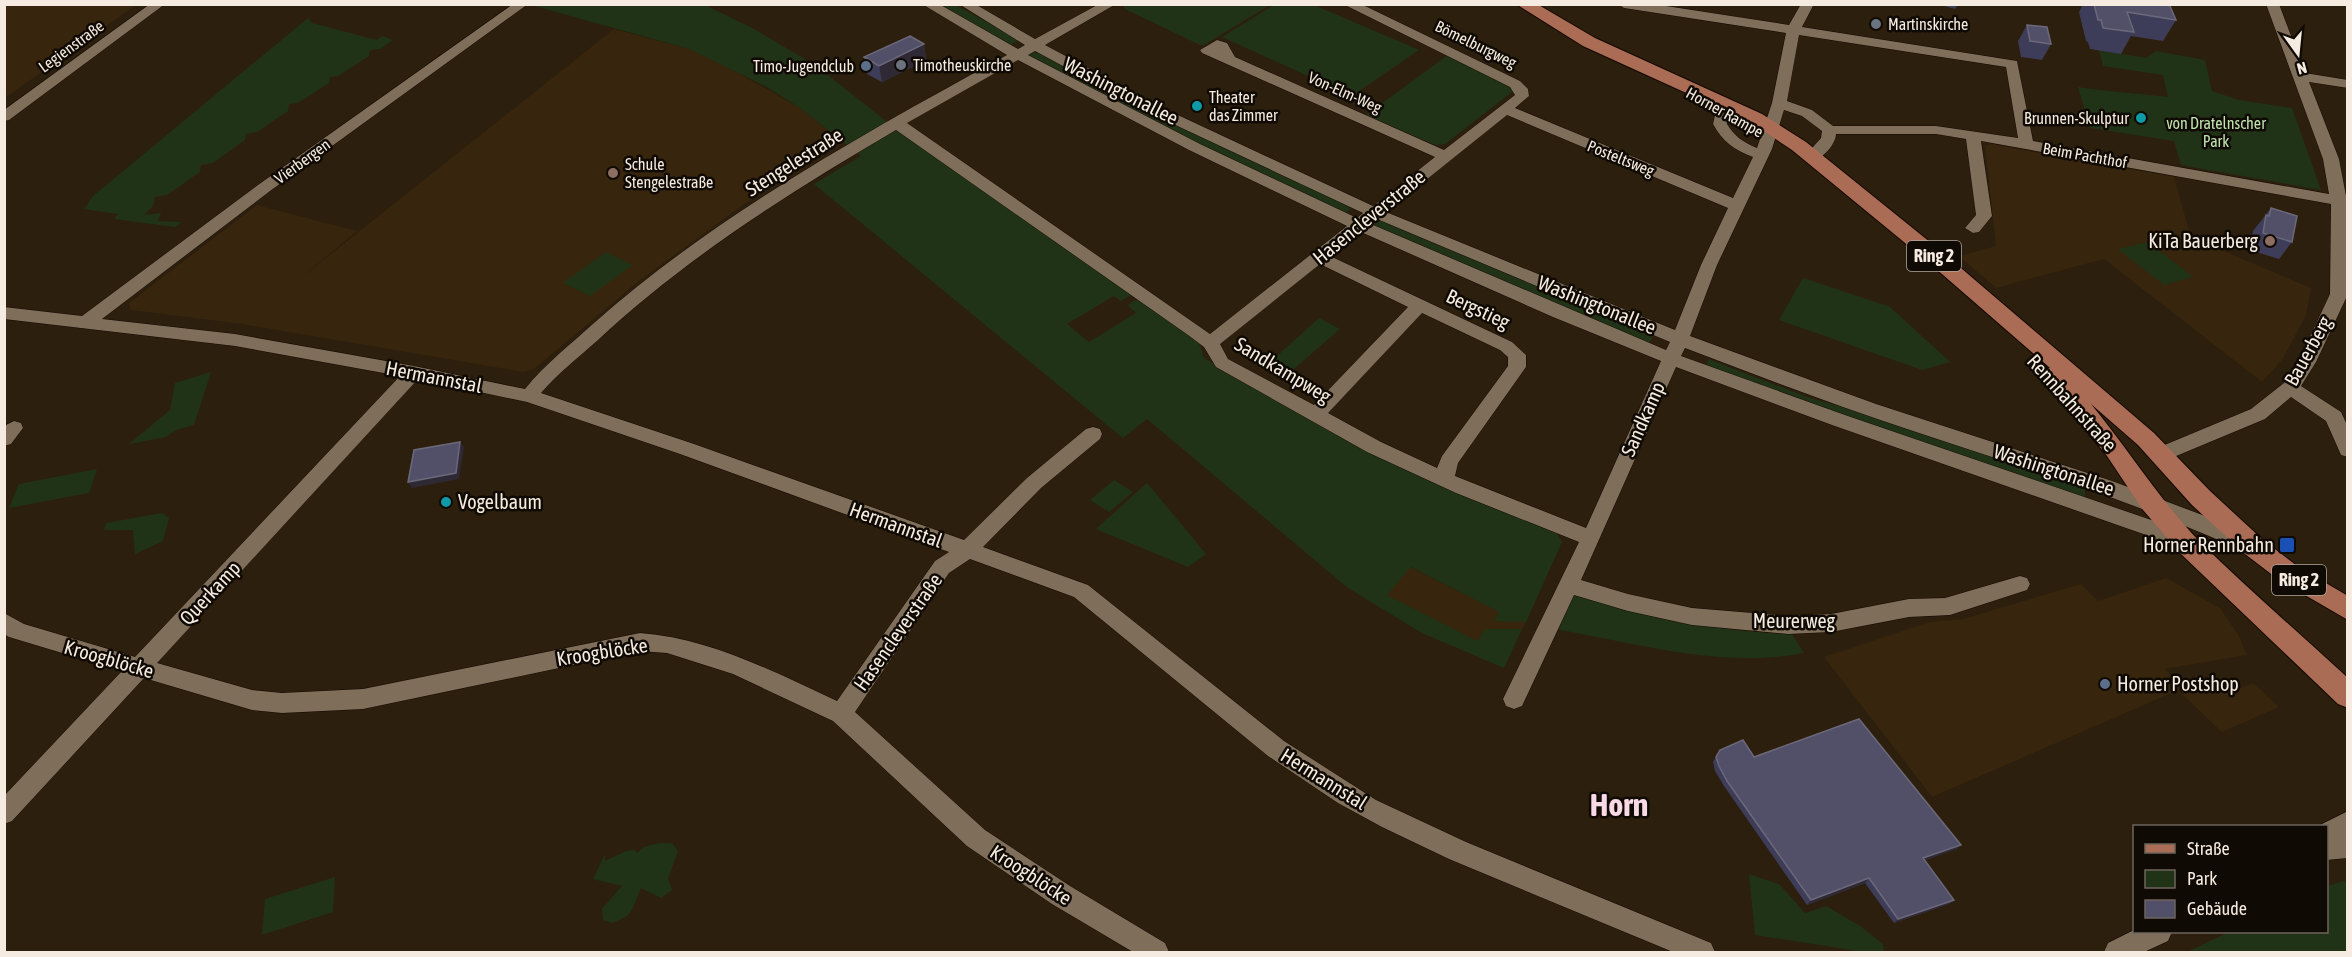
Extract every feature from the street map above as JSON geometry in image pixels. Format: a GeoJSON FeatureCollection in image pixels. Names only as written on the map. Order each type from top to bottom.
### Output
{"type":"FeatureCollection","features":[{"type":"Feature","properties":{"kind":"main road","name":"Horner Rampe"},"geometry":{"type":"LineString","coordinates":[[1524,4],[1589,42],[1737,108],[1767,140]]}},
{"type":"Feature","properties":{"kind":"main road","name":"Horner Rampe"},"geometry":{"type":"LineString","coordinates":[[1655,73],[1723,111],[1767,140]]}},
{"type":"Feature","properties":{"kind":"main road","name":"Rennbahnstraße"},"geometry":{"type":"LineString","coordinates":[[1767,140],[1813,156],[1934,256],[2162,454],[2201,498],[2254,547],[2288,573],[2348,609]]}},
{"type":"Feature","properties":{"kind":"main road","name":"Rennbahnstraße"},"geometry":{"type":"LineString","coordinates":[[1767,140],[1803,162],[1881,225],[2033,358],[2074,399],[2115,450],[2152,504],[2191,548],[2348,696]]}},
{"type":"Feature","properties":{"kind":"street","name":"Legienstraße"},"geometry":{"type":"LineString","coordinates":[[4,117],[159,4]]}},
{"type":"Feature","properties":{"kind":"street"},"geometry":{"type":"LineString","coordinates":[[495,4],[517,8]]}},
{"type":"Feature","properties":{"kind":"street","name":"Washingtonallee"},"geometry":{"type":"LineString","coordinates":[[928,4],[1016,56],[1184,144],[1359,226],[1566,316],[1670,358],[1871,433],[2156,530],[2191,548]]}},
{"type":"Feature","properties":{"kind":"street","name":"Washingtonallee"},"geometry":{"type":"LineString","coordinates":[[965,4],[1034,46],[1192,127],[1373,213],[1680,339],[1868,408],[2152,504],[2205,524],[2254,547]]}},
{"type":"Feature","properties":{"kind":"street","name":"Stengelestraße"},"geometry":{"type":"LineString","coordinates":[[529,396],[543,380],[644,290],[715,238],[810,174],[1110,4]]}},
{"type":"Feature","properties":{"kind":"street","name":"Bömelburgweg"},"geometry":{"type":"LineString","coordinates":[[1348,4],[1448,50],[1521,89]]}},
{"type":"Feature","properties":{"kind":"street"},"geometry":{"type":"LineString","coordinates":[[1624,4],[1688,9],[1793,31],[2012,64],[2026,144]]}},
{"type":"Feature","properties":{"kind":"street","name":"Sandkamp"},"geometry":{"type":"LineString","coordinates":[[1514,699],[1591,538],[1680,339],[1709,265],[1767,140],[1779,103],[1793,31],[1808,4]]}},
{"type":"Feature","properties":{"kind":"street","name":"Bauerberg"},"geometry":{"type":"LineString","coordinates":[[2162,454],[2258,414],[2290,388],[2307,362],[2343,295],[2339,201],[2331,159],[2272,4]]}},
{"type":"Feature","properties":{"kind":"street","name":"Vierbergen"},"geometry":{"type":"LineString","coordinates":[[86,322],[264,188],[517,8]]}},
{"type":"Feature","properties":{"kind":"street","name":"Von-Elm-Weg"},"geometry":{"type":"LineString","coordinates":[[1230,60],[1445,156]]}},
{"type":"Feature","properties":{"kind":"street"},"geometry":{"type":"LineString","coordinates":[[2300,76],[2348,84]]}},
{"type":"Feature","properties":{"kind":"street","name":"Hasencleverstraße"},"geometry":{"type":"LineString","coordinates":[[1210,343],[1504,110],[1521,96],[1521,89]]}},
{"type":"Feature","properties":{"kind":"street"},"geometry":{"type":"LineString","coordinates":[[1779,103],[1807,113],[1829,130],[1829,139],[1813,156]]}},
{"type":"Feature","properties":{"kind":"street","name":"Posteltsweg"},"geometry":{"type":"LineString","coordinates":[[1504,110],[1737,206]]}},
{"type":"Feature","properties":{"kind":"street","name":"Sandkampweg"},"geometry":{"type":"LineString","coordinates":[[898,124],[1210,343],[1222,363],[1374,447],[1444,479],[1591,538]]}},
{"type":"Feature","properties":{"kind":"street","name":"Beim Pachthof"},"geometry":{"type":"LineString","coordinates":[[1829,130],[1936,130],[1973,135],[2339,201]]}},
{"type":"Feature","properties":{"kind":"street"},"geometry":{"type":"LineString","coordinates":[[1973,135],[1984,216],[1973,228]]}},
{"type":"Feature","properties":{"kind":"street"},"geometry":{"type":"LineString","coordinates":[[2331,159],[2348,163]]}},
{"type":"Feature","properties":{"kind":"street","name":"Bergstieg"},"geometry":{"type":"LineString","coordinates":[[1318,257],[1506,346],[1517,355],[1517,368],[1449,461],[1444,479]]}},
{"type":"Feature","properties":{"kind":"street"},"geometry":{"type":"LineString","coordinates":[[1315,416],[1419,306]]}},
{"type":"Feature","properties":{"kind":"street","name":"Hermannstal"},"geometry":{"type":"LineString","coordinates":[[4,314],[235,340],[414,372],[529,396],[696,453],[1081,591],[1130,628],[1174,668],[1252,732],[1346,795],[1454,849],[1702,952]]}},
{"type":"Feature","properties":{"kind":"street","name":"Querkamp"},"geometry":{"type":"LineString","coordinates":[[4,813],[414,372]]}},
{"type":"Feature","properties":{"kind":"street"},"geometry":{"type":"LineString","coordinates":[[2290,388],[2334,417],[2348,450]]}},
{"type":"Feature","properties":{"kind":"street","name":"Hasencleverstraße"},"geometry":{"type":"LineString","coordinates":[[840,714],[942,567],[966,551],[1034,483],[1093,434]]}},
{"type":"Feature","properties":{"kind":"street","name":"Meurerweg"},"geometry":{"type":"LineString","coordinates":[[1568,584],[1636,604],[1683,614],[1733,621],[1794,624],[1866,618],[1909,608],[1949,606],[2020,584]]}},
{"type":"Feature","properties":{"kind":"street","name":"Kroogblöcke"},"geometry":{"type":"LineString","coordinates":[[4,622],[14,630],[140,669],[252,700],[282,703],[333,702],[400,692],[640,642],[667,644],[739,666],[840,714],[982,842],[1061,895],[1156,952]]}},
{"type":"Feature","properties":{"kind":"street"},"geometry":{"type":"LineString","coordinates":[[2328,834],[2348,822]]}},
{"type":"Feature","properties":{"kind":"street"},"geometry":{"type":"LineString","coordinates":[[2328,849],[2348,846]]}},
{"type":"Feature","properties":{"kind":"street"},"geometry":{"type":"LineString","coordinates":[[2117,952],[2157,933]]}},
{"type":"Feature","properties":{"kind":"shaded area"},"geometry":{"type":"Polygon","coordinates":[[[5,4],[136,4],[136,5],[5,98],[5,4]]]}},
{"type":"Feature","properties":{"kind":"shaded area","name":"Schule Stengelestraße"},"geometry":{"type":"Polygon","coordinates":[[[614,29],[689,49],[731,69],[800,108],[843,142],[743,205],[640,280],[534,369],[523,372],[242,324],[131,310],[129,303],[257,205],[357,231],[303,276],[614,29]]]}},
{"type":"Feature","properties":{"kind":"shaded area"},"geometry":{"type":"Polygon","coordinates":[[[1990,144],[2174,177],[2191,237],[2311,288],[2306,315],[2282,360],[2262,382],[2104,259],[1996,288],[1959,256],[1996,246],[1985,146],[1990,144]]]}},
{"type":"Feature","properties":{"kind":"shaded area"},"geometry":{"type":"Polygon","coordinates":[[[1410,567],[1500,612],[1494,620],[1526,622],[1522,629],[1485,629],[1477,642],[1386,595],[1410,567]]]}},
{"type":"Feature","properties":{"kind":"shaded area"},"geometry":{"type":"Polygon","coordinates":[[[2166,578],[2220,608],[2239,636],[2247,655],[2165,669],[2183,688],[1932,797],[1824,657],[1929,622],[1963,619],[2081,584],[2098,601],[2166,578]]]}},
{"type":"Feature","properties":{"kind":"shaded area"},"geometry":{"type":"Polygon","coordinates":[[[2217,679],[2231,692],[2253,683],[2279,707],[2222,732],[2182,694],[2217,679]]]}},
{"type":"Feature","properties":{"kind":"green space"},"geometry":{"type":"Polygon","coordinates":[[[537,4],[705,5],[754,29],[815,65],[900,132],[1134,293],[1121,301],[1114,296],[1067,324],[1089,342],[1136,313],[1128,305],[1140,297],[1197,337],[1204,358],[1262,393],[1372,452],[1556,531],[1562,542],[1526,622],[1494,621],[1499,612],[1411,567],[1387,595],[1477,641],[1485,629],[1522,629],[1504,668],[1422,633],[1348,588],[1147,419],[1123,438],[814,184],[861,156],[800,108],[765,86],[689,49],[535,6],[537,4]]]}},
{"type":"Feature","properties":{"kind":"green space"},"geometry":{"type":"Polygon","coordinates":[[[1128,4],[1270,5],[1204,45],[1200,45],[1125,9],[1124,6],[1128,4]]]}},
{"type":"Feature","properties":{"kind":"green space"},"geometry":{"type":"Polygon","coordinates":[[[940,5],[956,5],[1019,40],[1007,47],[940,5]]]}},
{"type":"Feature","properties":{"kind":"green space"},"geometry":{"type":"Polygon","coordinates":[[[1274,5],[1314,5],[1419,50],[1352,96],[1222,37],[1274,5]]]}},
{"type":"Feature","properties":{"kind":"green space"},"geometry":{"type":"Polygon","coordinates":[[[308,18],[312,23],[377,40],[382,36],[393,40],[380,49],[370,50],[369,56],[338,76],[330,77],[329,83],[298,103],[289,104],[288,111],[257,132],[246,134],[245,140],[213,163],[201,165],[200,172],[167,195],[155,197],[153,206],[144,215],[161,213],[158,221],[182,222],[175,227],[114,219],[118,214],[84,209],[93,196],[308,18]]]}},
{"type":"Feature","properties":{"kind":"green space","name":"von Dratelnscher Park"},"geometry":{"type":"Polygon","coordinates":[[[2099,50],[2146,58],[2156,51],[2205,60],[2212,91],[2239,100],[2292,108],[2321,190],[2181,165],[2174,141],[2090,128],[2078,87],[2168,97],[2163,75],[2103,66],[2099,50]]]}},
{"type":"Feature","properties":{"kind":"green space"},"geometry":{"type":"Polygon","coordinates":[[[1038,53],[1353,207],[1342,215],[1267,181],[1029,56],[1038,53]]]}},
{"type":"Feature","properties":{"kind":"green space"},"geometry":{"type":"Polygon","coordinates":[[[1448,55],[1512,87],[1513,91],[1445,144],[1435,145],[1366,115],[1448,55]]]}},
{"type":"Feature","properties":{"kind":"green space"},"geometry":{"type":"Polygon","coordinates":[[[1382,220],[1655,332],[1648,345],[1373,227],[1373,223],[1382,220]]]}},
{"type":"Feature","properties":{"kind":"green space"},"geometry":{"type":"Polygon","coordinates":[[[2148,242],[2193,277],[2164,285],[2118,249],[2148,242]]]}},
{"type":"Feature","properties":{"kind":"green space"},"geometry":{"type":"Polygon","coordinates":[[[606,252],[633,265],[590,296],[563,283],[606,252]]]}},
{"type":"Feature","properties":{"kind":"green space"},"geometry":{"type":"Polygon","coordinates":[[[1803,278],[1890,307],[1950,362],[1922,370],[1779,320],[1803,278]]]}},
{"type":"Feature","properties":{"kind":"green space"},"geometry":{"type":"Polygon","coordinates":[[[1319,318],[1340,329],[1287,375],[1267,365],[1319,318]]]}},
{"type":"Feature","properties":{"kind":"green space"},"geometry":{"type":"Polygon","coordinates":[[[1708,359],[1807,397],[1897,423],[2085,488],[2085,500],[1707,369],[1708,359]]]}},
{"type":"Feature","properties":{"kind":"green space"},"geometry":{"type":"Polygon","coordinates":[[[211,372],[194,425],[176,430],[166,437],[129,444],[170,410],[175,383],[211,372]]]}},
{"type":"Feature","properties":{"kind":"green space"},"geometry":{"type":"Polygon","coordinates":[[[97,469],[89,493],[9,508],[19,484],[97,469]]]}},
{"type":"Feature","properties":{"kind":"green space"},"geometry":{"type":"Polygon","coordinates":[[[1114,480],[1133,492],[1109,512],[1090,500],[1114,480]]]}},
{"type":"Feature","properties":{"kind":"green space"},"geometry":{"type":"Polygon","coordinates":[[[1147,483],[1206,554],[1188,567],[1096,529],[1147,483]]]}},
{"type":"Feature","properties":{"kind":"green space"},"geometry":{"type":"Polygon","coordinates":[[[162,513],[169,518],[163,541],[135,554],[133,530],[104,530],[106,523],[162,513]]]}},
{"type":"Feature","properties":{"kind":"green space"},"geometry":{"type":"Polygon","coordinates":[[[1573,592],[1626,610],[1680,622],[1735,630],[1792,634],[1804,653],[1773,657],[1710,656],[1647,647],[1554,629],[1573,592]]]}},
{"type":"Feature","properties":{"kind":"green space"},"geometry":{"type":"Polygon","coordinates":[[[659,843],[672,843],[678,851],[668,879],[672,890],[661,898],[641,888],[627,916],[613,923],[603,920],[602,909],[622,886],[593,879],[605,854],[605,861],[626,851],[635,850],[637,853],[644,847],[659,843]]]}},
{"type":"Feature","properties":{"kind":"green space"},"geometry":{"type":"Polygon","coordinates":[[[1749,874],[1779,884],[1805,913],[1826,906],[1860,926],[1883,944],[1884,952],[1864,952],[1755,935],[1749,874]]]}},
{"type":"Feature","properties":{"kind":"green space"},"geometry":{"type":"Polygon","coordinates":[[[335,877],[333,912],[262,935],[265,899],[335,877]]]}},
{"type":"Feature","properties":{"kind":"green space"},"geometry":{"type":"Polygon","coordinates":[[[2347,880],[2347,952],[2187,952],[2227,933],[2328,933],[2328,886],[2347,880]]]}},
{"type":"Feature","properties":{"kind":"building"},"geometry":{"type":"Polygon","coordinates":[[[2094,4],[2164,4],[2170,6],[2176,20],[2127,12],[2134,32],[2103,28],[2101,20],[2098,20],[2094,4]]]}},
{"type":"Feature","properties":{"kind":"building"},"geometry":{"type":"Polygon","coordinates":[[[2027,25],[2047,27],[2051,44],[2030,41],[2027,25]]]}},
{"type":"Feature","properties":{"kind":"building"},"geometry":{"type":"Polygon","coordinates":[[[910,36],[924,44],[879,66],[864,57],[910,36]]]}},
{"type":"Feature","properties":{"kind":"building"},"geometry":{"type":"Polygon","coordinates":[[[2271,208],[2297,216],[2292,242],[2263,233],[2266,215],[2269,216],[2271,208]]]}},
{"type":"Feature","properties":{"kind":"building"},"geometry":{"type":"Polygon","coordinates":[[[460,442],[456,473],[408,482],[414,450],[460,442]]]}},
{"type":"Feature","properties":{"kind":"building"},"geometry":{"type":"Polygon","coordinates":[[[1859,719],[1961,845],[1923,858],[1954,900],[1898,919],[1869,878],[1811,900],[1727,781],[1716,757],[1720,750],[1743,740],[1754,757],[1859,719]]]}},
{"type":"Feature","properties":{"kind":"place","name":"Martinskirche"},"geometry":{"type":"Point","coordinates":[1876,24]}},
{"type":"Feature","properties":{"kind":"place","name":"Timotheuskirche"},"geometry":{"type":"Point","coordinates":[901,65]}},
{"type":"Feature","properties":{"kind":"place","name":"Timo-Jugendclub"},"geometry":{"type":"Point","coordinates":[866,66]}},
{"type":"Feature","properties":{"kind":"place","name":"Theater das Zimmer"},"geometry":{"type":"Point","coordinates":[1197,106]}},
{"type":"Feature","properties":{"kind":"place","name":"Brunnen-Skulptur"},"geometry":{"type":"Point","coordinates":[2141,118]}},
{"type":"Feature","properties":{"kind":"place","name":"Schule Stengelestraße"},"geometry":{"type":"Point","coordinates":[613,173]}},
{"type":"Feature","properties":{"kind":"place","name":"KiTa Bauerberg"},"geometry":{"type":"Point","coordinates":[2270,241]}},
{"type":"Feature","properties":{"kind":"place","name":"Vogelbaum"},"geometry":{"type":"Point","coordinates":[446,502]}},
{"type":"Feature","properties":{"kind":"place","name":"Horner Rennbahn"},"geometry":{"type":"Point","coordinates":[2287,545]}},
{"type":"Feature","properties":{"kind":"place","name":"Horner Postshop"},"geometry":{"type":"Point","coordinates":[2105,684]}},
{"type":"Feature","properties":{"kind":"district","name":"Horn"},"geometry":{"type":"Point","coordinates":[1619,805]}}]}
